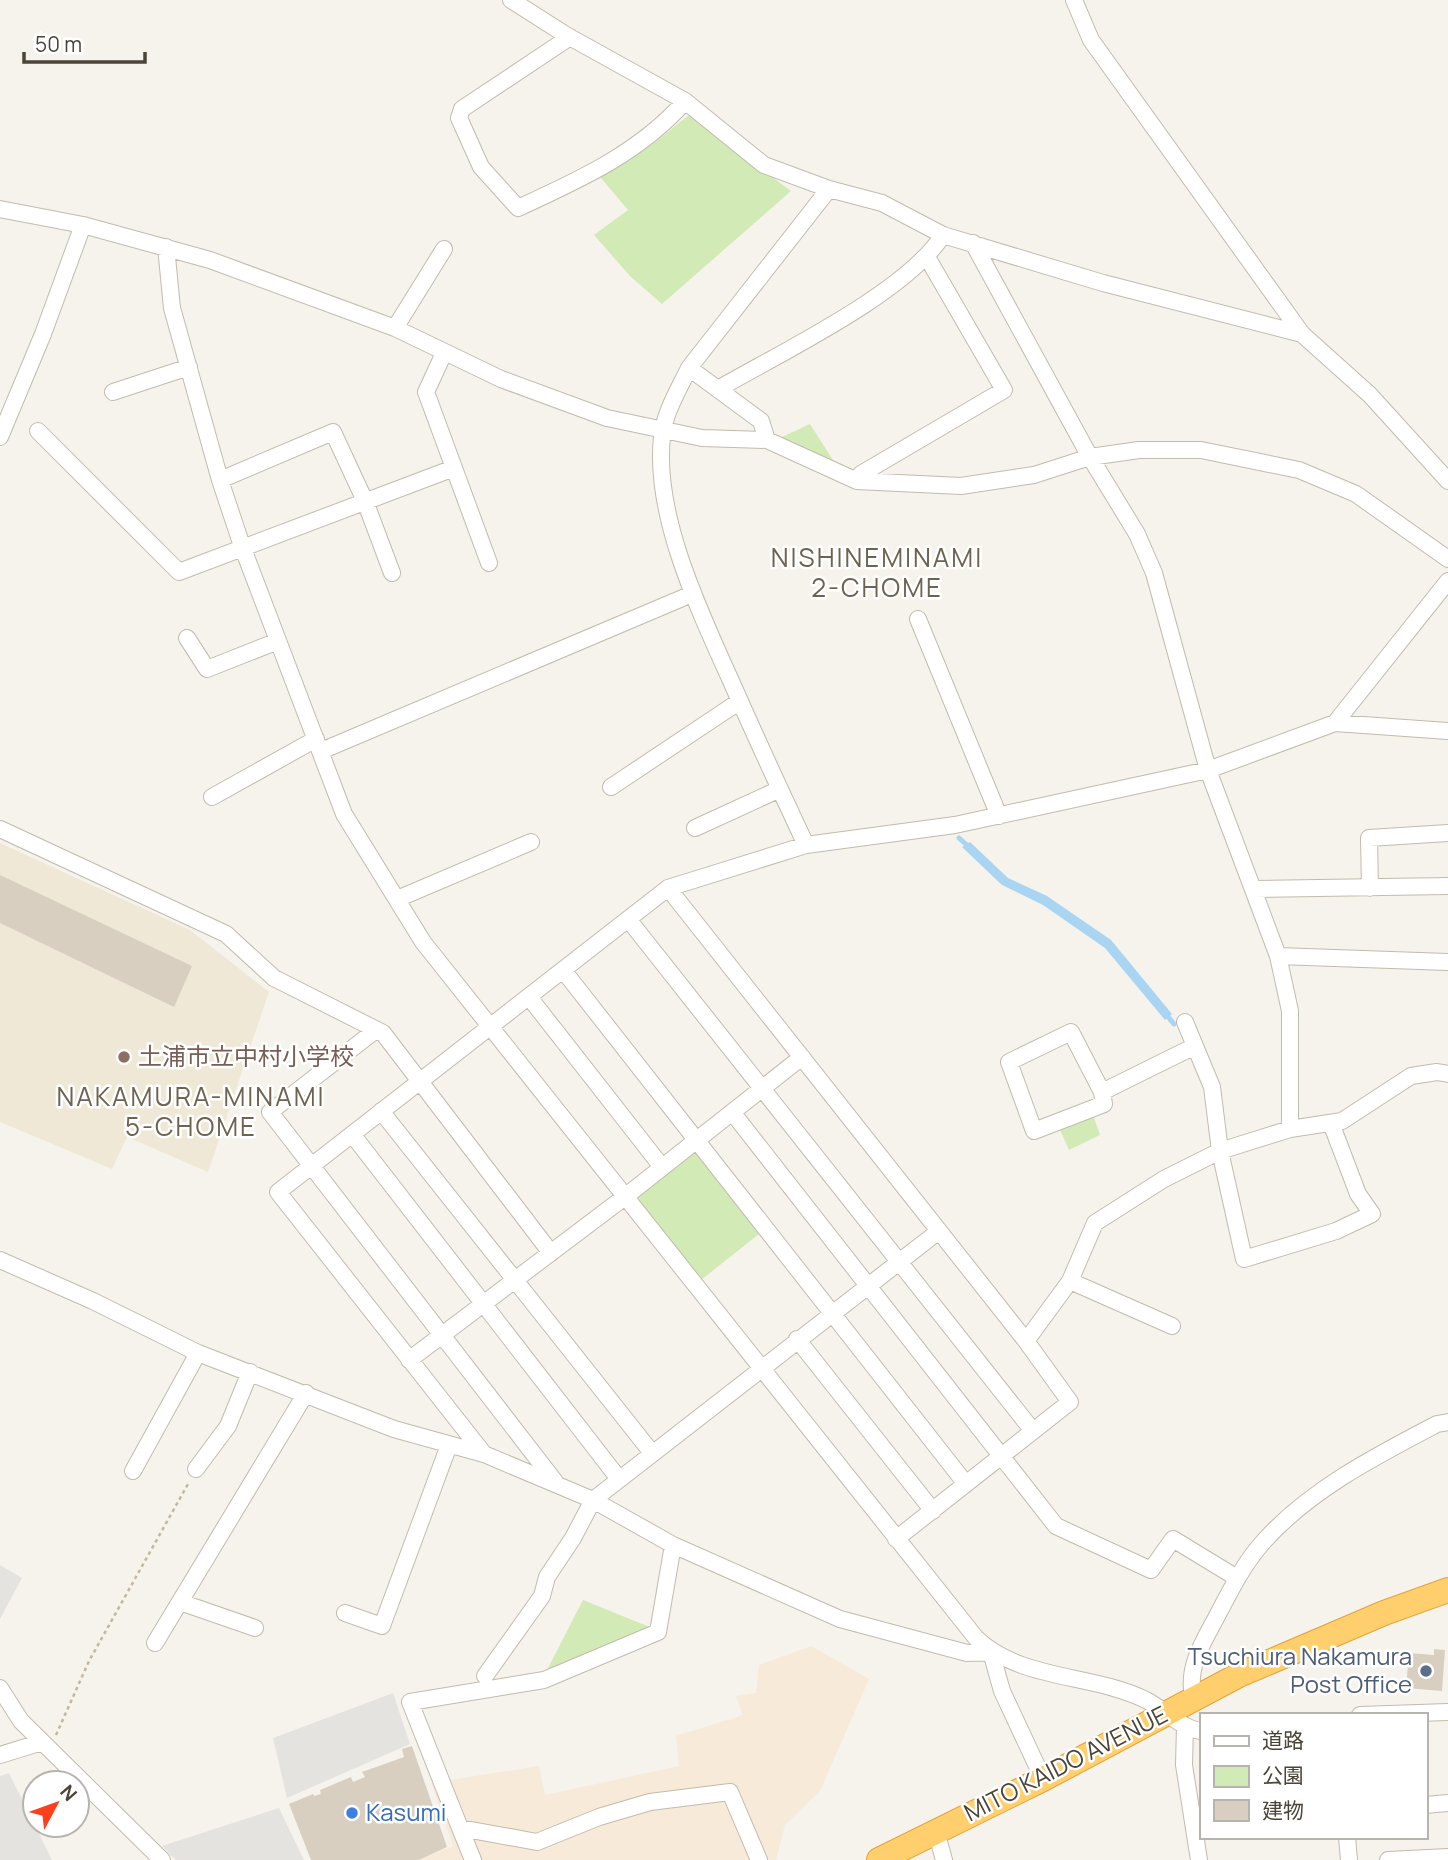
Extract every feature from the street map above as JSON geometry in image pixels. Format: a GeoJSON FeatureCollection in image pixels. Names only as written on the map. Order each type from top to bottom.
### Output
{"type":"FeatureCollection","features":[{"type":"Feature","properties":{"kind":"highway","name":"MITO KAIDO AVENUE"},"geometry":{"type":"LineString","coordinates":[[879,1860],[1043,1779],[1176,1719],[1193,1697],[1292,1650],[1448,1590]]}},
{"type":"Feature","properties":{"kind":"street"},"geometry":{"type":"LineString","coordinates":[[511,0],[570,37],[685,101],[764,165],[830,189],[883,203],[943,235],[1102,283],[1302,334]]}},
{"type":"Feature","properties":{"kind":"street"},"geometry":{"type":"LineString","coordinates":[[1074,0],[1091,40],[1302,334],[1370,395],[1448,481]]}},
{"type":"Feature","properties":{"kind":"street"},"geometry":{"type":"LineString","coordinates":[[570,37],[462,109],[459,118],[481,167],[518,208],[629,151],[669,119],[685,101]]}},
{"type":"Feature","properties":{"kind":"street"},"geometry":{"type":"LineString","coordinates":[[806,845],[692,594],[673,528],[663,478],[664,428],[689,368],[830,189]]}},
{"type":"Feature","properties":{"kind":"street"},"geometry":{"type":"LineString","coordinates":[[0,209],[83,225],[166,247],[395,328],[502,379],[607,418],[702,438],[767,440],[857,481],[961,486],[1034,475],[1090,457],[1139,450],[1200,450],[1299,470],[1356,494],[1448,559]]}},
{"type":"Feature","properties":{"kind":"street"},"geometry":{"type":"LineString","coordinates":[[0,437],[43,334],[83,225]]}},
{"type":"Feature","properties":{"kind":"street"},"geometry":{"type":"LineString","coordinates":[[718,389],[883,292],[927,257],[943,235]]}},
{"type":"Feature","properties":{"kind":"street"},"geometry":{"type":"LineString","coordinates":[[973,243],[1090,457],[1138,534],[1154,573],[1208,770],[1278,956],[1290,1011],[1290,1129]]}},
{"type":"Feature","properties":{"kind":"street"},"geometry":{"type":"LineString","coordinates":[[166,247],[172,308],[220,480],[242,546],[344,814],[423,942],[492,1025],[896,1539],[990,1652],[1002,1691],[1043,1779]]}},
{"type":"Feature","properties":{"kind":"street"},"geometry":{"type":"LineString","coordinates":[[395,328],[444,249]]}},
{"type":"Feature","properties":{"kind":"street"},"geometry":{"type":"LineString","coordinates":[[857,481],[861,474],[1004,390],[927,257]]}},
{"type":"Feature","properties":{"kind":"street"},"geometry":{"type":"LineString","coordinates":[[444,353],[426,392],[489,563]]}},
{"type":"Feature","properties":{"kind":"street"},"geometry":{"type":"LineString","coordinates":[[113,392],[189,367]]}},
{"type":"Feature","properties":{"kind":"street"},"geometry":{"type":"LineString","coordinates":[[689,368],[761,421],[767,440]]}},
{"type":"Feature","properties":{"kind":"street"},"geometry":{"type":"LineString","coordinates":[[38,432],[179,572],[454,468]]}},
{"type":"Feature","properties":{"kind":"street"},"geometry":{"type":"LineString","coordinates":[[220,480],[333,432],[365,501],[392,573]]}},
{"type":"Feature","properties":{"kind":"street"},"geometry":{"type":"LineString","coordinates":[[1335,723],[1448,581]]}},
{"type":"Feature","properties":{"kind":"street"},"geometry":{"type":"LineString","coordinates":[[212,797],[319,745],[692,594]]}},
{"type":"Feature","properties":{"kind":"street"},"geometry":{"type":"LineString","coordinates":[[918,619],[999,816]]}},
{"type":"Feature","properties":{"kind":"street"},"geometry":{"type":"LineString","coordinates":[[187,638],[207,669],[278,641]]}},
{"type":"Feature","properties":{"kind":"street"},"geometry":{"type":"LineString","coordinates":[[611,787],[740,701]]}},
{"type":"Feature","properties":{"kind":"street"},"geometry":{"type":"LineString","coordinates":[[484,1454],[278,1192],[668,888],[806,845],[955,825],[1208,770],[1335,723],[1448,732]]}},
{"type":"Feature","properties":{"kind":"street"},"geometry":{"type":"LineString","coordinates":[[695,828],[780,789]]}},
{"type":"Feature","properties":{"kind":"street"},"geometry":{"type":"LineString","coordinates":[[0,829],[226,934],[274,978],[383,1033],[551,1253]]}},
{"type":"Feature","properties":{"kind":"street"},"geometry":{"type":"LineString","coordinates":[[1370,887],[1369,838],[1448,833]]}},
{"type":"Feature","properties":{"kind":"street"},"geometry":{"type":"LineString","coordinates":[[397,899],[531,842]]}},
{"type":"Feature","properties":{"kind":"street"},"geometry":{"type":"LineString","coordinates":[[1253,889],[1448,886]]}},
{"type":"Feature","properties":{"kind":"street"},"geometry":{"type":"LineString","coordinates":[[668,888],[1026,1341],[1070,1402],[896,1539]]}},
{"type":"Feature","properties":{"kind":"street"},"geometry":{"type":"LineString","coordinates":[[628,919],[1033,1431]]}},
{"type":"Feature","properties":{"kind":"street"},"geometry":{"type":"LineString","coordinates":[[1278,956],[1448,962]]}},
{"type":"Feature","properties":{"kind":"street"},"geometry":{"type":"LineString","coordinates":[[563,970],[967,1484]]}},
{"type":"Feature","properties":{"kind":"street"},"geometry":{"type":"LineString","coordinates":[[529,997],[662,1167]]}},
{"type":"Feature","properties":{"kind":"street"},"geometry":{"type":"LineString","coordinates":[[1185,1022],[1212,1087],[1220,1151],[1244,1259],[1336,1231],[1371,1214],[1358,1194],[1331,1123]]}},
{"type":"Feature","properties":{"kind":"street"},"geometry":{"type":"LineString","coordinates":[[376,1030],[270,1112],[558,1485]]}},
{"type":"Feature","properties":{"kind":"street"},"geometry":{"type":"LineString","coordinates":[[1071,1032],[1102,1092],[1104,1104],[1034,1132],[1009,1062],[1071,1032]]}},
{"type":"Feature","properties":{"kind":"street"},"geometry":{"type":"LineString","coordinates":[[1102,1092],[1195,1046]]}},
{"type":"Feature","properties":{"kind":"street"},"geometry":{"type":"LineString","coordinates":[[409,1360],[626,1196],[802,1057]]}},
{"type":"Feature","properties":{"kind":"street"},"geometry":{"type":"LineString","coordinates":[[1026,1341],[1070,1282],[1095,1223],[1164,1179],[1220,1151],[1290,1129],[1342,1122],[1411,1076],[1437,1072],[1448,1074]]}},
{"type":"Feature","properties":{"kind":"street"},"geometry":{"type":"LineString","coordinates":[[381,1111],[652,1453]]}},
{"type":"Feature","properties":{"kind":"street"},"geometry":{"type":"LineString","coordinates":[[732,1112],[1000,1458],[1056,1526],[1152,1570],[1173,1539],[1237,1578]]}},
{"type":"Feature","properties":{"kind":"street"},"geometry":{"type":"LineString","coordinates":[[352,1134],[620,1479]]}},
{"type":"Feature","properties":{"kind":"street"},"geometry":{"type":"LineString","coordinates":[[485,1676],[542,1596],[547,1577],[593,1500],[939,1231]]}},
{"type":"Feature","properties":{"kind":"street"},"geometry":{"type":"LineString","coordinates":[[0,1260],[93,1301],[198,1353],[394,1429],[484,1454],[558,1485],[593,1500],[673,1545],[840,1619],[967,1653],[990,1652],[1014,1663],[1128,1692],[1200,1731]]}},
{"type":"Feature","properties":{"kind":"street"},"geometry":{"type":"LineString","coordinates":[[1070,1282],[1172,1326]]}},
{"type":"Feature","properties":{"kind":"street"},"geometry":{"type":"LineString","coordinates":[[797,1339],[933,1511]]}},
{"type":"Feature","properties":{"kind":"street"},"geometry":{"type":"LineString","coordinates":[[133,1471],[198,1353]]}},
{"type":"Feature","properties":{"kind":"street"},"geometry":{"type":"LineString","coordinates":[[197,1469],[228,1426],[250,1372]]}},
{"type":"Feature","properties":{"kind":"street"},"geometry":{"type":"LineString","coordinates":[[155,1643],[306,1393]]}},
{"type":"Feature","properties":{"kind":"street"},"geometry":{"type":"LineString","coordinates":[[1193,1697],[1189,1679],[1198,1651],[1237,1578],[1264,1541],[1297,1510],[1365,1462],[1437,1424],[1448,1422]]}},
{"type":"Feature","properties":{"kind":"street"},"geometry":{"type":"LineString","coordinates":[[345,1613],[382,1626],[449,1445]]}},
{"type":"Feature","properties":{"kind":"street"},"geometry":{"type":"LineString","coordinates":[[473,1860],[410,1702],[544,1681],[658,1632],[673,1545]]}},
{"type":"Feature","properties":{"kind":"street"},"geometry":{"type":"LineString","coordinates":[[180,1602],[255,1628]]}},
{"type":"Feature","properties":{"kind":"street"},"geometry":{"type":"LineString","coordinates":[[0,1688],[20,1721],[162,1860]]}},
{"type":"Feature","properties":{"kind":"street"},"geometry":{"type":"LineString","coordinates":[[1419,1713],[1448,1712]]}},
{"type":"Feature","properties":{"kind":"street"},"geometry":{"type":"LineString","coordinates":[[1176,1719],[1199,1860]]}},
{"type":"Feature","properties":{"kind":"street"},"geometry":{"type":"LineString","coordinates":[[0,1755],[46,1745]]}},
{"type":"Feature","properties":{"kind":"street"},"geometry":{"type":"LineString","coordinates":[[460,1828],[537,1842],[650,1802],[730,1792],[759,1860]]}},
{"type":"Feature","properties":{"kind":"street"},"geometry":{"type":"LineString","coordinates":[[1427,1805],[1448,1803]]}},
{"type":"Feature","properties":{"kind":"street"},"geometry":{"type":"LineString","coordinates":[[936,1831],[944,1860]]}},
{"type":"Feature","properties":{"kind":"street"},"geometry":{"type":"LineString","coordinates":[[1347,1839],[1349,1860]]}},
{"type":"Feature","properties":{"kind":"street"},"geometry":{"type":"LineString","coordinates":[[1388,1860],[1448,1857]]}},
{"type":"Feature","properties":{"kind":"path"},"geometry":{"type":"LineString","coordinates":[[46,1745],[89,1661],[197,1469]]}},
{"type":"Feature","properties":{"kind":"shaded area","name":"土浦市立中村小学校"},"geometry":{"type":"Polygon","coordinates":[[[0,843],[190,930],[269,992],[208,1172],[127,1137],[112,1169],[0,1122],[0,843]]]}},
{"type":"Feature","properties":{"kind":"shaded area"},"geometry":{"type":"Polygon","coordinates":[[[0,1565],[22,1578],[0,1619],[0,1565]]]}},
{"type":"Feature","properties":{"kind":"shaded area"},"geometry":{"type":"Polygon","coordinates":[[[811,1646],[869,1679],[820,1791],[785,1825],[776,1860],[419,1860],[453,1846],[431,1783],[539,1766],[545,1795],[679,1766],[676,1736],[743,1715],[736,1696],[756,1693],[759,1665],[811,1646]]]}},
{"type":"Feature","properties":{"kind":"shaded area"},"geometry":{"type":"Polygon","coordinates":[[[393,1693],[410,1744],[287,1798],[273,1738],[393,1693]]]}},
{"type":"Feature","properties":{"kind":"shaded area"},"geometry":{"type":"Polygon","coordinates":[[[9,1773],[21,1797],[21,1839],[42,1839],[52,1860],[0,1860],[0,1776],[9,1773]]]}},
{"type":"Feature","properties":{"kind":"shaded area"},"geometry":{"type":"Polygon","coordinates":[[[279,1808],[304,1860],[176,1860],[162,1846],[279,1808]]]}},
{"type":"Feature","properties":{"kind":"green space"},"geometry":{"type":"Polygon","coordinates":[[[689,115],[791,191],[662,304],[630,276],[594,235],[628,210],[596,172],[654,143],[689,115]]]}},
{"type":"Feature","properties":{"kind":"green space"},"geometry":{"type":"Polygon","coordinates":[[[810,424],[838,468],[799,446],[778,439],[810,424]]]}},
{"type":"Feature","properties":{"kind":"green space"},"geometry":{"type":"Polygon","coordinates":[[[1092,1112],[1100,1135],[1069,1150],[1058,1125],[1092,1112]]]}},
{"type":"Feature","properties":{"kind":"green space"},"geometry":{"type":"Polygon","coordinates":[[[695,1145],[764,1230],[696,1284],[629,1199],[695,1145]]]}},
{"type":"Feature","properties":{"kind":"green space"},"geometry":{"type":"Polygon","coordinates":[[[583,1600],[652,1628],[545,1674],[583,1600]]]}},
{"type":"Feature","properties":{"kind":"water"},"geometry":{"type":"Polygon","coordinates":[[[970,842],[1008,878],[1047,896],[1111,940],[1172,1014],[1165,1020],[1105,948],[1043,905],[1002,885],[962,847],[970,842]]]}},
{"type":"Feature","properties":{"kind":"building"},"geometry":{"type":"Polygon","coordinates":[[[0,875],[192,966],[174,1007],[0,923],[0,875]]]}},
{"type":"Feature","properties":{"kind":"building"},"geometry":{"type":"Polygon","coordinates":[[[1434,1649],[1445,1650],[1442,1691],[1406,1688],[1409,1653],[1434,1655],[1434,1649]]]}},
{"type":"Feature","properties":{"kind":"building"},"geometry":{"type":"Polygon","coordinates":[[[412,1746],[447,1847],[419,1860],[311,1860],[289,1804],[313,1794],[321,1794],[320,1790],[351,1777],[353,1782],[365,1777],[362,1772],[404,1757],[402,1749],[412,1746]]]}},
{"type":"Feature","properties":{"kind":"waterway"},"geometry":{"type":"LineString","coordinates":[[959,838],[970,848]]}},
{"type":"Feature","properties":{"kind":"waterway"},"geometry":{"type":"LineString","coordinates":[[1165,1013],[1174,1024]]}},
{"type":"Feature","properties":{"kind":"place","name":"土浦市立中村小学校"},"geometry":{"type":"Point","coordinates":[124,1057]}},
{"type":"Feature","properties":{"kind":"place","name":"Tsuchiura Nakamura Post Office"},"geometry":{"type":"Point","coordinates":[1426,1671]}},
{"type":"Feature","properties":{"kind":"place","name":"Kasumi"},"geometry":{"type":"Point","coordinates":[352,1813]}},
{"type":"Feature","properties":{"kind":"district","name":"NISHINEMINAMI 2-CHOME"},"geometry":{"type":"Point","coordinates":[877,573]}},
{"type":"Feature","properties":{"kind":"district","name":"NAKAMURA-MINAMI 5-CHOME"},"geometry":{"type":"Point","coordinates":[191,1112]}}]}
